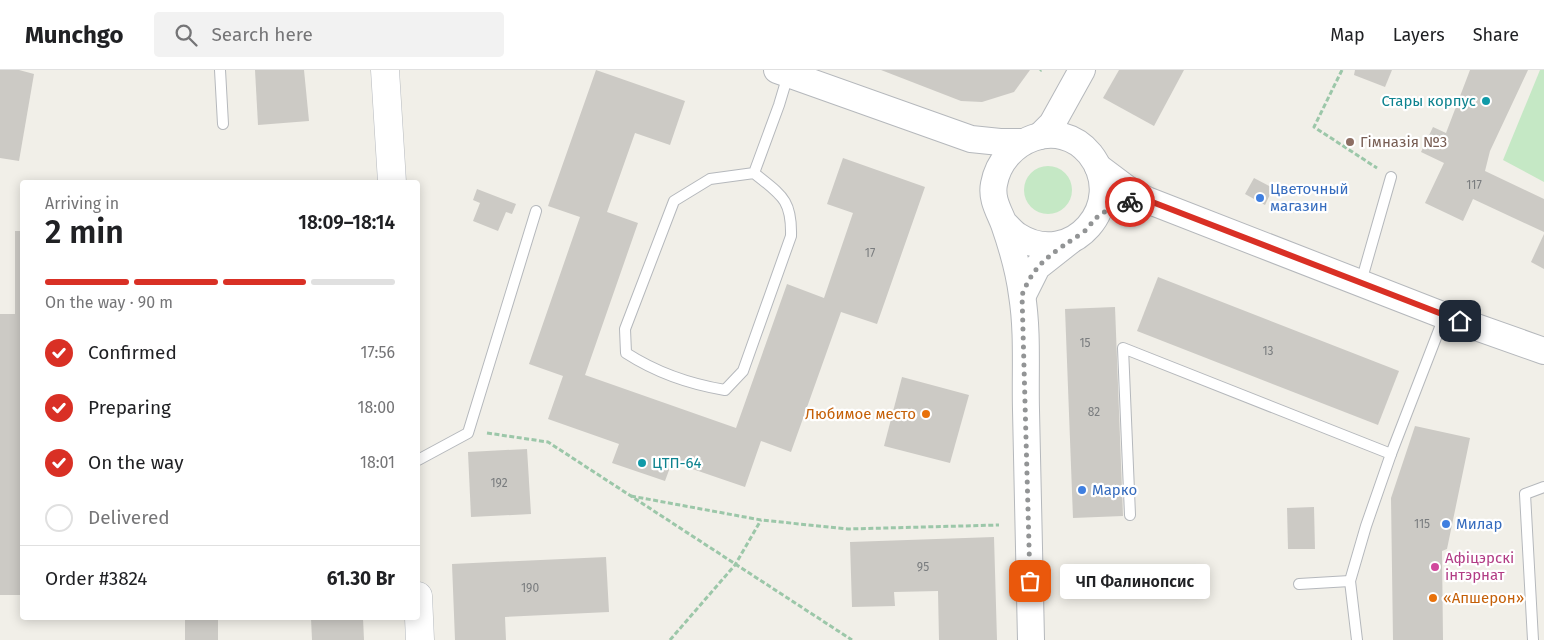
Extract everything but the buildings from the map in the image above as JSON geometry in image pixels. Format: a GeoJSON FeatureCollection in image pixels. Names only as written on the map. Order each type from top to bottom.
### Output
{"type":"FeatureCollection","features":[{"type":"Feature","properties":{"kind":"main road"},"geometry":{"type":"LineString","coordinates":[[385,70],[392,180]]}},
{"type":"Feature","properties":{"kind":"main road"},"geometry":{"type":"LineString","coordinates":[[419,620],[420,640]]}},
{"type":"Feature","properties":{"kind":"street"},"geometry":{"type":"LineString","coordinates":[[993,187],[998,168],[1008,152],[1032,139],[1052,124],[1082,70]]}},
{"type":"Feature","properties":{"kind":"street"},"geometry":{"type":"LineString","coordinates":[[783,72],[971,139],[1000,142],[1059,136],[1075,142],[1130,191],[1147,200],[1444,316],[1544,351]]}},
{"type":"Feature","properties":{"kind":"street"},"geometry":{"type":"LineString","coordinates":[[1068,98],[1070,120],[1093,160],[1103,184],[1102,201],[1096,218]]}},
{"type":"Feature","properties":{"kind":"street"},"geometry":{"type":"LineString","coordinates":[[971,139],[993,187],[995,206],[1004,223],[1022,295],[1031,640]]}},
{"type":"Feature","properties":{"kind":"street"},"geometry":{"type":"LineString","coordinates":[[1022,295],[1037,267],[1085,231],[1096,218],[1113,208],[1147,200]]}},
{"type":"Feature","properties":{"kind":"street"},"geometry":{"type":"LineString","coordinates":[[1004,223],[1017,236],[1034,243],[1052,245],[1070,241]]}},
{"type":"Feature","properties":{"kind":"lane"},"geometry":{"type":"LineString","coordinates":[[220,70],[223,124]]}},
{"type":"Feature","properties":{"kind":"lane"},"geometry":{"type":"LineString","coordinates":[[754,173],[783,72]]}},
{"type":"Feature","properties":{"kind":"lane"},"geometry":{"type":"LineString","coordinates":[[754,173],[780,194],[792,215],[791,236],[744,372],[725,390],[698,385],[649,368],[626,353],[625,329],[674,201],[710,179],[754,173]]}},
{"type":"Feature","properties":{"kind":"lane"},"geometry":{"type":"LineString","coordinates":[[1361,283],[1391,177]]}},
{"type":"Feature","properties":{"kind":"lane"},"geometry":{"type":"LineString","coordinates":[[420,459],[468,433],[536,211]]}},
{"type":"Feature","properties":{"kind":"lane"},"geometry":{"type":"LineString","coordinates":[[1357,640],[1350,581],[1390,454],[1444,316]]}},
{"type":"Feature","properties":{"kind":"lane"},"geometry":{"type":"LineString","coordinates":[[1130,515],[1122,348],[1390,454]]}},
{"type":"Feature","properties":{"kind":"lane"},"geometry":{"type":"LineString","coordinates":[[1533,640],[1525,494],[1544,487]]}},
{"type":"Feature","properties":{"kind":"lane"},"geometry":{"type":"LineString","coordinates":[[1299,584],[1350,581]]}},
{"type":"Feature","properties":{"kind":"path"},"geometry":{"type":"LineString","coordinates":[[1342,70],[1314,127],[1391,177]]}},
{"type":"Feature","properties":{"kind":"path"},"geometry":{"type":"LineString","coordinates":[[468,433],[496,433],[548,442],[852,640]]}},
{"type":"Feature","properties":{"kind":"path"},"geometry":{"type":"LineString","coordinates":[[628,495],[761,520],[848,529],[999,525]]}},
{"type":"Feature","properties":{"kind":"path"},"geometry":{"type":"LineString","coordinates":[[670,640],[735,565],[761,520]]}},
{"type":"Feature","properties":{"kind":"green space"},"geometry":{"type":"Polygon","coordinates":[[[1540,70],[1544,70],[1544,182],[1503,160],[1540,70]]]}},
{"type":"Feature","properties":{"kind":"green space"},"geometry":{"type":"Polygon","coordinates":[[[1043,166],[1053,166],[1062,170],[1068,176],[1071,181],[1071,199],[1062,210],[1053,214],[1043,214],[1034,210],[1028,204],[1024,195],[1024,185],[1028,176],[1034,170],[1043,166]]]}},
{"type":"Feature","properties":{"kind":"way so far"},"geometry":{"type":"LineString","coordinates":[[1030,581],[1022,295],[1037,267],[1050,255],[1085,231],[1096,218],[1113,208],[1130,202]]}},
{"type":"Feature","properties":{"kind":"place","name":"Стары корпус"},"geometry":{"type":"Point","coordinates":[1486,101]}},
{"type":"Feature","properties":{"kind":"place","name":"Гімназія №3"},"geometry":{"type":"Point","coordinates":[1350,142]}},
{"type":"Feature","properties":{"kind":"place","name":"Цветочный магазин"},"geometry":{"type":"Point","coordinates":[1260,198]}},
{"type":"Feature","properties":{"kind":"place","name":"Любимое место"},"geometry":{"type":"Point","coordinates":[926,414]}},
{"type":"Feature","properties":{"kind":"place","name":"ЦТП-64"},"geometry":{"type":"Point","coordinates":[642,463]}},
{"type":"Feature","properties":{"kind":"place","name":"Марко"},"geometry":{"type":"Point","coordinates":[1082,490]}},
{"type":"Feature","properties":{"kind":"place","name":"Милар"},"geometry":{"type":"Point","coordinates":[1446,524]}},
{"type":"Feature","properties":{"kind":"place","name":"Афіцэрскі інтэрнат"},"geometry":{"type":"Point","coordinates":[1435,567]}},
{"type":"Feature","properties":{"kind":"place","name":"ЧП Фалинопсис"},"geometry":{"type":"Point","coordinates":[1030,581]}},
{"type":"Feature","properties":{"kind":"place","name":"«Апшерон»"},"geometry":{"type":"Point","coordinates":[1433,598]}},
{"type":"Feature","properties":{"kind":"route"},"geometry":{"type":"LineString","coordinates":[[1130,202],[1147,200],[1460,321]]}}]}
